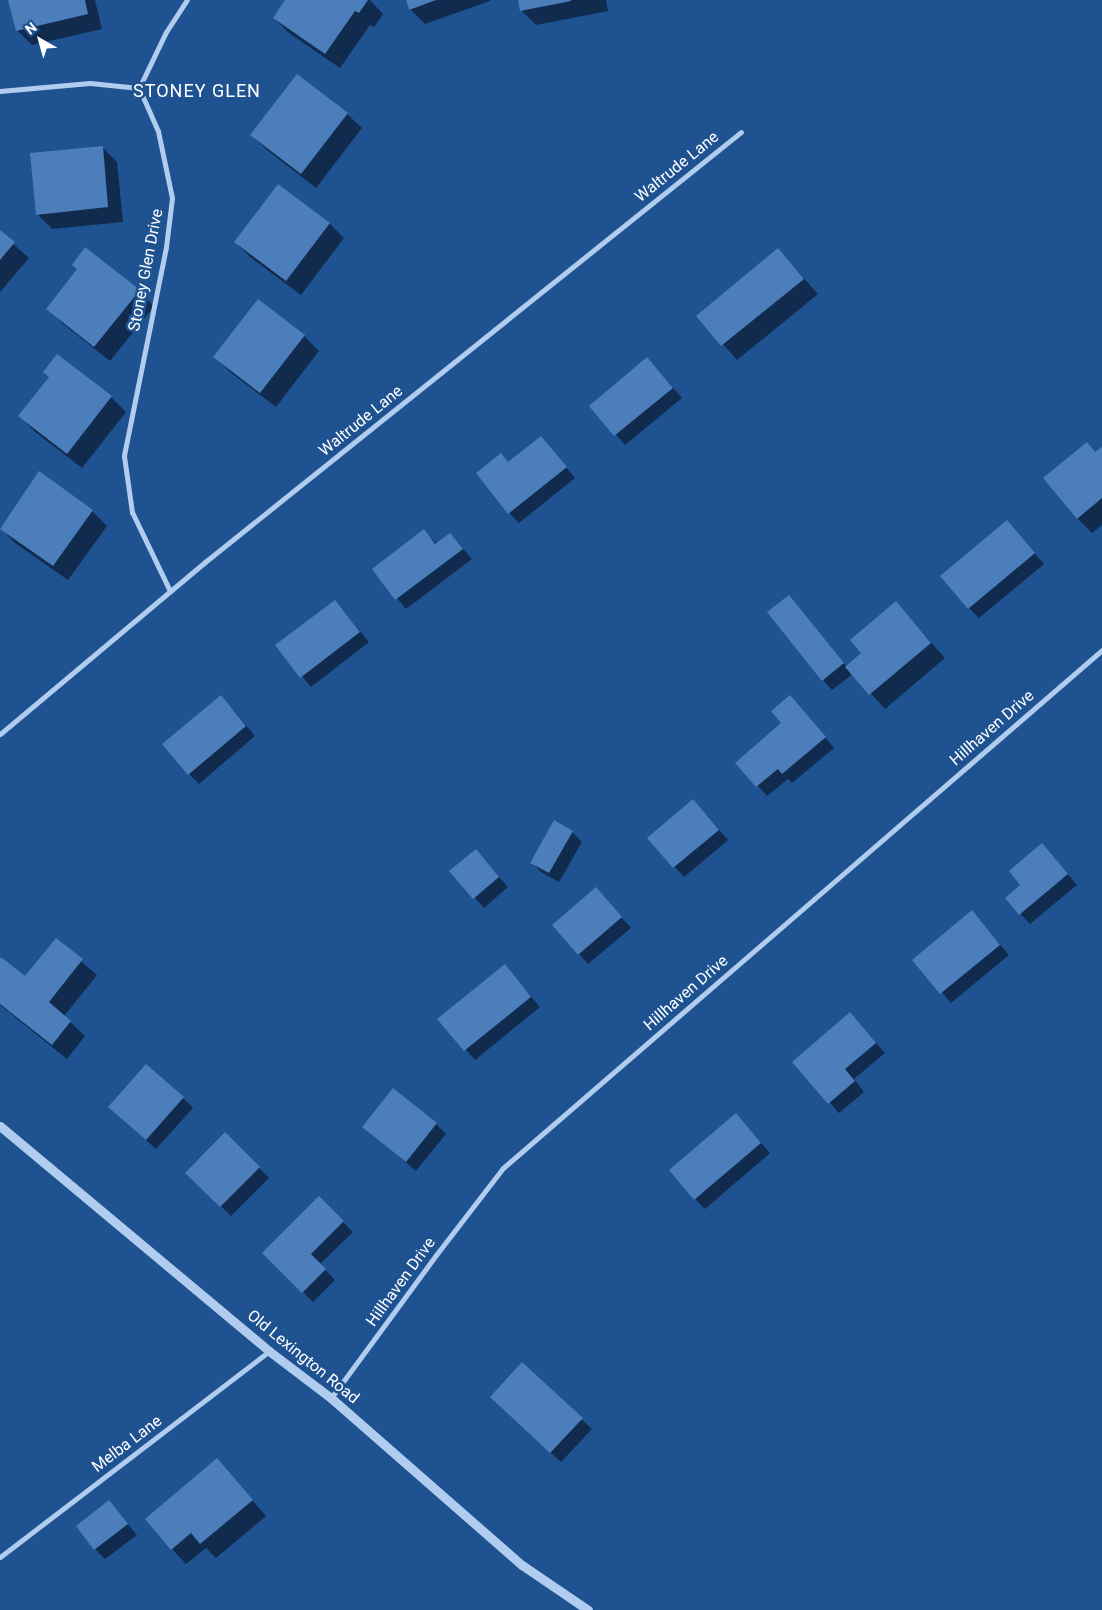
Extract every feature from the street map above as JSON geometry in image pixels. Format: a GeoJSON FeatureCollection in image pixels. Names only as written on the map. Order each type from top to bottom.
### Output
{"type":"FeatureCollection","features":[{"type":"Feature","properties":{"kind":"street"},"geometry":{"type":"LineString","coordinates":[[0,91],[90,83],[139,88],[166,32],[186,0]]}},
{"type":"Feature","properties":{"kind":"street","name":"Stoney Glen Drive"},"geometry":{"type":"LineString","coordinates":[[139,88],[158,131],[172,198],[166,247],[124,456],[132,512],[170,591]]}},
{"type":"Feature","properties":{"kind":"street","name":"Waltrude Lane"},"geometry":{"type":"LineString","coordinates":[[0,734],[170,591],[741,132]]}},
{"type":"Feature","properties":{"kind":"street","name":"Hillhaven Drive"},"geometry":{"type":"LineString","coordinates":[[331,1398],[436,1255],[503,1168],[1102,650]]}},
{"type":"Feature","properties":{"kind":"street","name":"Old Lexington Road"},"geometry":{"type":"LineString","coordinates":[[0,1126],[270,1351],[331,1398],[522,1565],[588,1610]]}},
{"type":"Feature","properties":{"kind":"street","name":"Melba Lane"},"geometry":{"type":"LineString","coordinates":[[0,1557],[270,1351]]}},
{"type":"Feature","properties":{"kind":"building"},"geometry":{"type":"Polygon","coordinates":[[[8,0],[85,0],[88,14],[16,31],[8,0]]]}},
{"type":"Feature","properties":{"kind":"building"},"geometry":{"type":"Polygon","coordinates":[[[285,0],[368,0],[359,13],[355,11],[325,54],[273,18],[285,0]]]}},
{"type":"Feature","properties":{"kind":"building"},"geometry":{"type":"Polygon","coordinates":[[[406,0],[436,0],[409,10],[406,0]]]}},
{"type":"Feature","properties":{"kind":"building"},"geometry":{"type":"Polygon","coordinates":[[[518,0],[571,0],[571,1],[520,11],[518,0]]]}},
{"type":"Feature","properties":{"kind":"building"},"geometry":{"type":"Polygon","coordinates":[[[297,74],[348,113],[301,174],[250,135],[297,74]]]}},
{"type":"Feature","properties":{"kind":"building"},"geometry":{"type":"Polygon","coordinates":[[[103,146],[108,207],[36,215],[30,153],[103,146]]]}},
{"type":"Feature","properties":{"kind":"building"},"geometry":{"type":"Polygon","coordinates":[[[278,184],[330,223],[286,281],[234,242],[278,184]]]}},
{"type":"Feature","properties":{"kind":"building"},"geometry":{"type":"Polygon","coordinates":[[[0,230],[15,242],[0,260],[0,230]]]}},
{"type":"Feature","properties":{"kind":"building"},"geometry":{"type":"Polygon","coordinates":[[[85,247],[140,290],[94,347],[46,309],[77,269],[72,265],[85,247]]]}},
{"type":"Feature","properties":{"kind":"building"},"geometry":{"type":"Polygon","coordinates":[[[778,248],[804,279],[721,346],[696,316],[778,248]]]}},
{"type":"Feature","properties":{"kind":"building"},"geometry":{"type":"Polygon","coordinates":[[[258,299],[305,335],[260,393],[213,357],[258,299]]]}},
{"type":"Feature","properties":{"kind":"building"},"geometry":{"type":"Polygon","coordinates":[[[57,354],[112,396],[67,454],[18,416],[49,377],[43,372],[57,354]]]}},
{"type":"Feature","properties":{"kind":"building"},"geometry":{"type":"Polygon","coordinates":[[[647,357],[673,388],[614,436],[589,406],[647,357]]]}},
{"type":"Feature","properties":{"kind":"building"},"geometry":{"type":"Polygon","coordinates":[[[541,436],[567,467],[508,514],[476,473],[501,453],[508,462],[541,436]]]}},
{"type":"Feature","properties":{"kind":"building"},"geometry":{"type":"Polygon","coordinates":[[[1087,442],[1095,452],[1102,447],[1102,498],[1077,519],[1043,478],[1087,442]]]}},
{"type":"Feature","properties":{"kind":"building"},"geometry":{"type":"Polygon","coordinates":[[[39,471],[93,510],[53,566],[0,529],[39,471]]]}},
{"type":"Feature","properties":{"kind":"building"},"geometry":{"type":"Polygon","coordinates":[[[1007,520],[1035,553],[968,609],[940,576],[1007,520]]]}},
{"type":"Feature","properties":{"kind":"building"},"geometry":{"type":"Polygon","coordinates":[[[424,529],[435,544],[450,533],[463,549],[395,600],[372,569],[424,529]]]}},
{"type":"Feature","properties":{"kind":"building"},"geometry":{"type":"Polygon","coordinates":[[[789,595],[844,663],[822,681],[767,612],[789,595]]]}},
{"type":"Feature","properties":{"kind":"building"},"geometry":{"type":"Polygon","coordinates":[[[335,600],[360,632],[300,678],[275,645],[335,600]]]}},
{"type":"Feature","properties":{"kind":"building"},"geometry":{"type":"Polygon","coordinates":[[[896,601],[931,643],[869,695],[845,667],[861,653],[850,640],[896,601]]]}},
{"type":"Feature","properties":{"kind":"building"},"geometry":{"type":"Polygon","coordinates":[[[221,695],[246,726],[188,775],[162,744],[221,695]]]}},
{"type":"Feature","properties":{"kind":"building"},"geometry":{"type":"Polygon","coordinates":[[[790,695],[826,737],[782,774],[778,769],[756,787],[735,763],[781,723],[771,711],[790,695]]]}},
{"type":"Feature","properties":{"kind":"building"},"geometry":{"type":"Polygon","coordinates":[[[693,799],[719,830],[673,868],[647,838],[693,799]]]}},
{"type":"Feature","properties":{"kind":"building"},"geometry":{"type":"Polygon","coordinates":[[[554,820],[573,831],[549,873],[530,863],[554,820]]]}},
{"type":"Feature","properties":{"kind":"building"},"geometry":{"type":"Polygon","coordinates":[[[1042,843],[1068,874],[1019,915],[1005,898],[1020,885],[1009,871],[1042,843]]]}},
{"type":"Feature","properties":{"kind":"building"},"geometry":{"type":"Polygon","coordinates":[[[476,849],[499,877],[473,899],[449,871],[476,849]]]}},
{"type":"Feature","properties":{"kind":"building"},"geometry":{"type":"Polygon","coordinates":[[[596,887],[622,917],[578,955],[552,925],[596,887]]]}},
{"type":"Feature","properties":{"kind":"building"},"geometry":{"type":"Polygon","coordinates":[[[972,910],[1000,945],[940,994],[912,960],[972,910]]]}},
{"type":"Feature","properties":{"kind":"building"},"geometry":{"type":"Polygon","coordinates":[[[56,938],[83,959],[49,1002],[71,1021],[52,1045],[0,1004],[0,959],[1,957],[25,976],[56,938]]]}},
{"type":"Feature","properties":{"kind":"building"},"geometry":{"type":"Polygon","coordinates":[[[505,964],[531,997],[464,1051],[437,1019],[505,964]]]}},
{"type":"Feature","properties":{"kind":"building"},"geometry":{"type":"Polygon","coordinates":[[[850,1012],[876,1043],[845,1069],[855,1081],[828,1104],[792,1062],[850,1012]]]}},
{"type":"Feature","properties":{"kind":"building"},"geometry":{"type":"Polygon","coordinates":[[[146,1064],[184,1097],[146,1140],[108,1107],[146,1064]]]}},
{"type":"Feature","properties":{"kind":"building"},"geometry":{"type":"Polygon","coordinates":[[[393,1088],[437,1123],[406,1162],[362,1127],[393,1088]]]}},
{"type":"Feature","properties":{"kind":"building"},"geometry":{"type":"Polygon","coordinates":[[[736,1113],[761,1143],[694,1200],[669,1170],[736,1113]]]}},
{"type":"Feature","properties":{"kind":"building"},"geometry":{"type":"Polygon","coordinates":[[[225,1132],[260,1167],[220,1207],[185,1173],[225,1132]]]}},
{"type":"Feature","properties":{"kind":"building"},"geometry":{"type":"Polygon","coordinates":[[[319,1196],[344,1221],[311,1254],[326,1269],[302,1293],[262,1253],[319,1196]]]}},
{"type":"Feature","properties":{"kind":"building"},"geometry":{"type":"Polygon","coordinates":[[[522,1362],[583,1418],[550,1453],[490,1397],[522,1362]]]}},
{"type":"Feature","properties":{"kind":"building"},"geometry":{"type":"Polygon","coordinates":[[[217,1458],[253,1500],[200,1544],[191,1533],[171,1550],[145,1519],[217,1458]]]}},
{"type":"Feature","properties":{"kind":"building"},"geometry":{"type":"Polygon","coordinates":[[[109,1500],[128,1524],[94,1550],[76,1526],[109,1500]]]}},
{"type":"Feature","properties":{"kind":"district","name":"STONEY GLEN"},"geometry":{"type":"Point","coordinates":[197,91]}}]}
